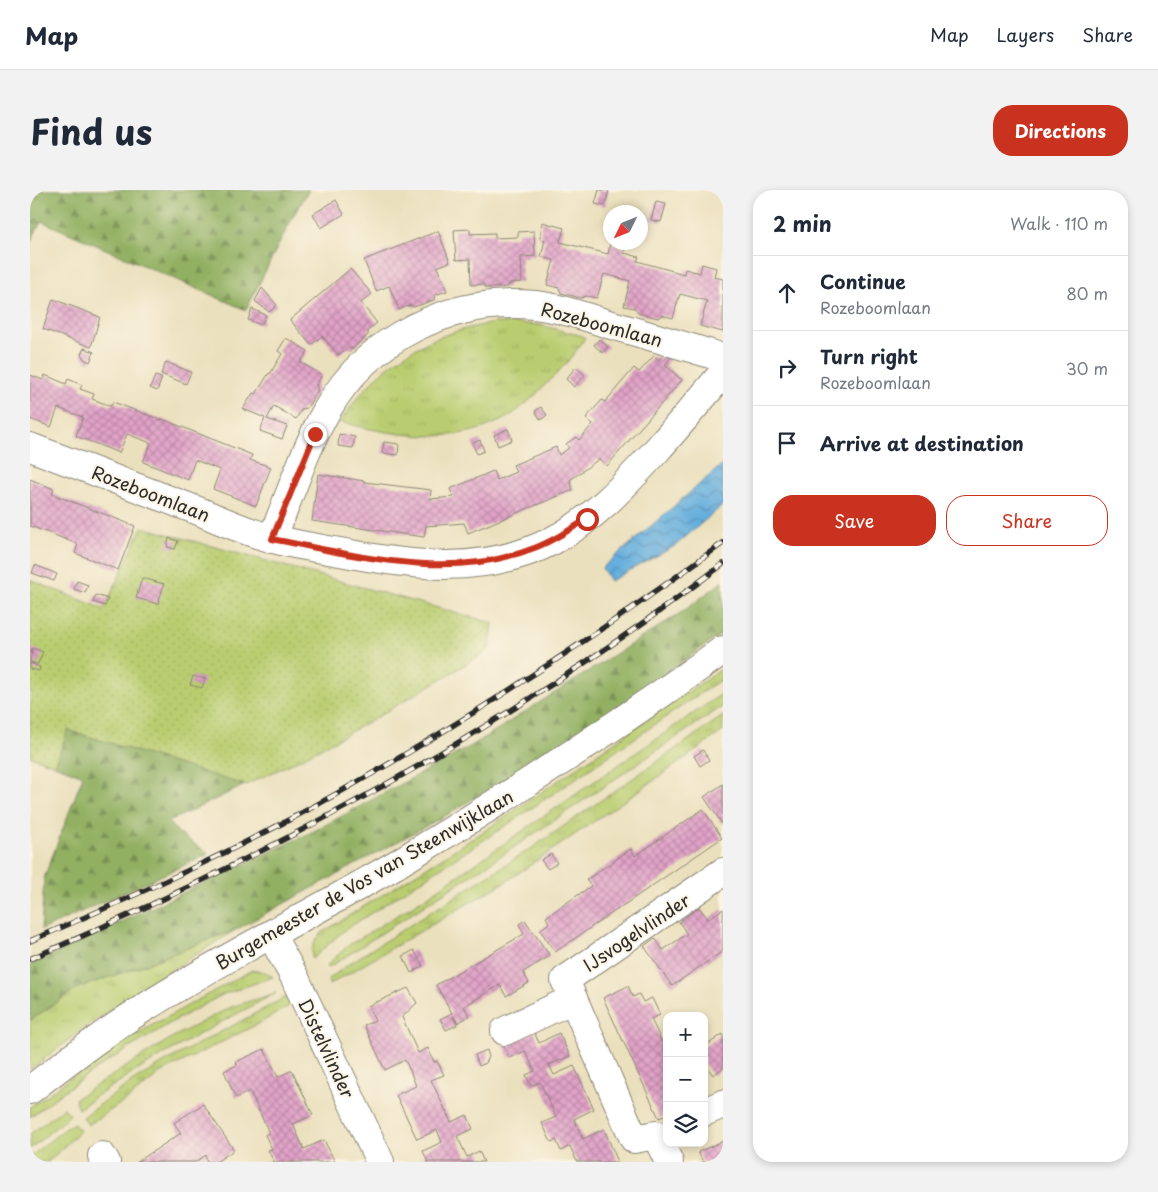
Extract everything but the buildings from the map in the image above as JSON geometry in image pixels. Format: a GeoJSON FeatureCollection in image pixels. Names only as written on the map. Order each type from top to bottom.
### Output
{"type":"FeatureCollection","features":[{"type":"Feature","properties":{"kind":"street","name":"Rozeboomlaan"},"geometry":{"type":"LineString","coordinates":[[272,539],[315,434],[327,410],[342,387],[380,349],[402,334],[427,321],[453,312],[480,306],[536,305],[591,318],[714,355],[723,360]]}},
{"type":"Feature","properties":{"kind":"street","name":"Rozeboomlaan"},"geometry":{"type":"LineString","coordinates":[[30,447],[272,539],[390,562],[449,565],[479,562],[508,557],[536,548],[568,531],[604,505],[650,457],[723,373]]}},
{"type":"Feature","properties":{"kind":"street","name":"Burgemeester de Vos van Steenwijklaan"},"geometry":{"type":"LineString","coordinates":[[30,1090],[100,1037],[145,1007],[308,916],[462,824],[561,761],[723,650]]}},
{"type":"Feature","properties":{"kind":"street","name":"IJsvogelvlinder"},"geometry":{"type":"LineString","coordinates":[[669,1162],[661,1133],[634,1139],[565,980],[723,872]]}},
{"type":"Feature","properties":{"kind":"street","name":"Distelvlinder"},"geometry":{"type":"LineString","coordinates":[[271,935],[294,976],[380,1162]]}},
{"type":"Feature","properties":{"kind":"street"},"geometry":{"type":"LineString","coordinates":[[505,1031],[573,999]]}},
{"type":"Feature","properties":{"kind":"street"},"geometry":{"type":"LineString","coordinates":[[708,1110],[723,1104]]}},
{"type":"Feature","properties":{"kind":"green space"},"geometry":{"type":"Polygon","coordinates":[[[30,190],[309,190],[292,218],[246,310],[41,221],[30,243],[30,190]]]}},
{"type":"Feature","properties":{"kind":"green space"},"geometry":{"type":"Polygon","coordinates":[[[495,323],[540,325],[585,338],[566,363],[534,396],[514,413],[494,424],[451,435],[428,436],[406,435],[340,422],[371,383],[406,354],[425,343],[446,335],[495,323]]]}},
{"type":"Feature","properties":{"kind":"green space"},"geometry":{"type":"Polygon","coordinates":[[[142,527],[493,623],[490,648],[483,654],[336,740],[245,785],[68,730],[55,765],[30,756],[30,580],[104,609],[142,527]]]}},
{"type":"Feature","properties":{"kind":"green space"},"geometry":{"type":"Polygon","coordinates":[[[723,581],[723,633],[596,722],[450,813],[239,928],[78,988],[30,1020],[30,965],[314,831],[471,746],[685,610],[723,581]]]}},
{"type":"Feature","properties":{"kind":"green space"},"geometry":{"type":"Polygon","coordinates":[[[723,668],[723,678],[516,819],[342,932],[312,959],[314,944],[323,932],[486,830],[723,668]]]}},
{"type":"Feature","properties":{"kind":"green space"},"geometry":{"type":"Polygon","coordinates":[[[723,693],[723,706],[513,848],[328,968],[327,965],[349,945],[425,898],[723,693]]]}},
{"type":"Feature","properties":{"kind":"green space"},"geometry":{"type":"Polygon","coordinates":[[[723,716],[723,731],[510,879],[329,985],[329,979],[350,963],[532,848],[723,716]]]}},
{"type":"Feature","properties":{"kind":"green space"},"geometry":{"type":"Polygon","coordinates":[[[68,730],[245,785],[168,822],[180,834],[209,854],[41,930],[44,878],[83,776],[55,765],[68,730]]]}},
{"type":"Feature","properties":{"kind":"green space"},"geometry":{"type":"Polygon","coordinates":[[[239,928],[106,1013],[30,1070],[30,1020],[78,988],[239,928]]]}},
{"type":"Feature","properties":{"kind":"green space"},"geometry":{"type":"Polygon","coordinates":[[[252,970],[265,972],[273,977],[224,994],[174,1021],[105,1063],[30,1117],[30,1107],[91,1063],[131,1037],[252,970]]]}},
{"type":"Feature","properties":{"kind":"green space"},"geometry":{"type":"Polygon","coordinates":[[[276,993],[150,1062],[78,1109],[75,1099],[173,1037],[231,1007],[276,993]]]}},
{"type":"Feature","properties":{"kind":"green space"},"geometry":{"type":"Polygon","coordinates":[[[286,997],[295,1002],[262,1022],[162,1072],[131,1097],[88,1125],[83,1117],[133,1081],[170,1059],[286,997]]]}},
{"type":"Feature","properties":{"kind":"green space"},"geometry":{"type":"Polygon","coordinates":[[[64,1108],[70,1115],[30,1149],[30,1134],[64,1108]]]}},
{"type":"Feature","properties":{"kind":"green space"},"geometry":{"type":"Polygon","coordinates":[[[73,1123],[80,1131],[48,1162],[30,1162],[30,1158],[39,1149],[73,1123]]]}},
{"type":"Feature","properties":{"kind":"water"},"geometry":{"type":"Polygon","coordinates":[[[723,464],[723,505],[675,546],[610,581],[602,568],[723,464]]]}},
{"type":"Feature","properties":{"kind":"railway"},"geometry":{"type":"LineString","coordinates":[[30,941],[225,853],[338,793],[437,735],[534,674],[629,610],[723,543]]}},
{"type":"Feature","properties":{"kind":"railway"},"geometry":{"type":"LineString","coordinates":[[30,959],[212,876],[301,831],[389,783],[560,679],[642,623],[723,564]]}},
{"type":"Feature","properties":{"kind":"route"},"geometry":{"type":"LineString","coordinates":[[315,434],[272,539],[390,562],[449,565],[508,557],[536,548],[587,519]]}}]}
